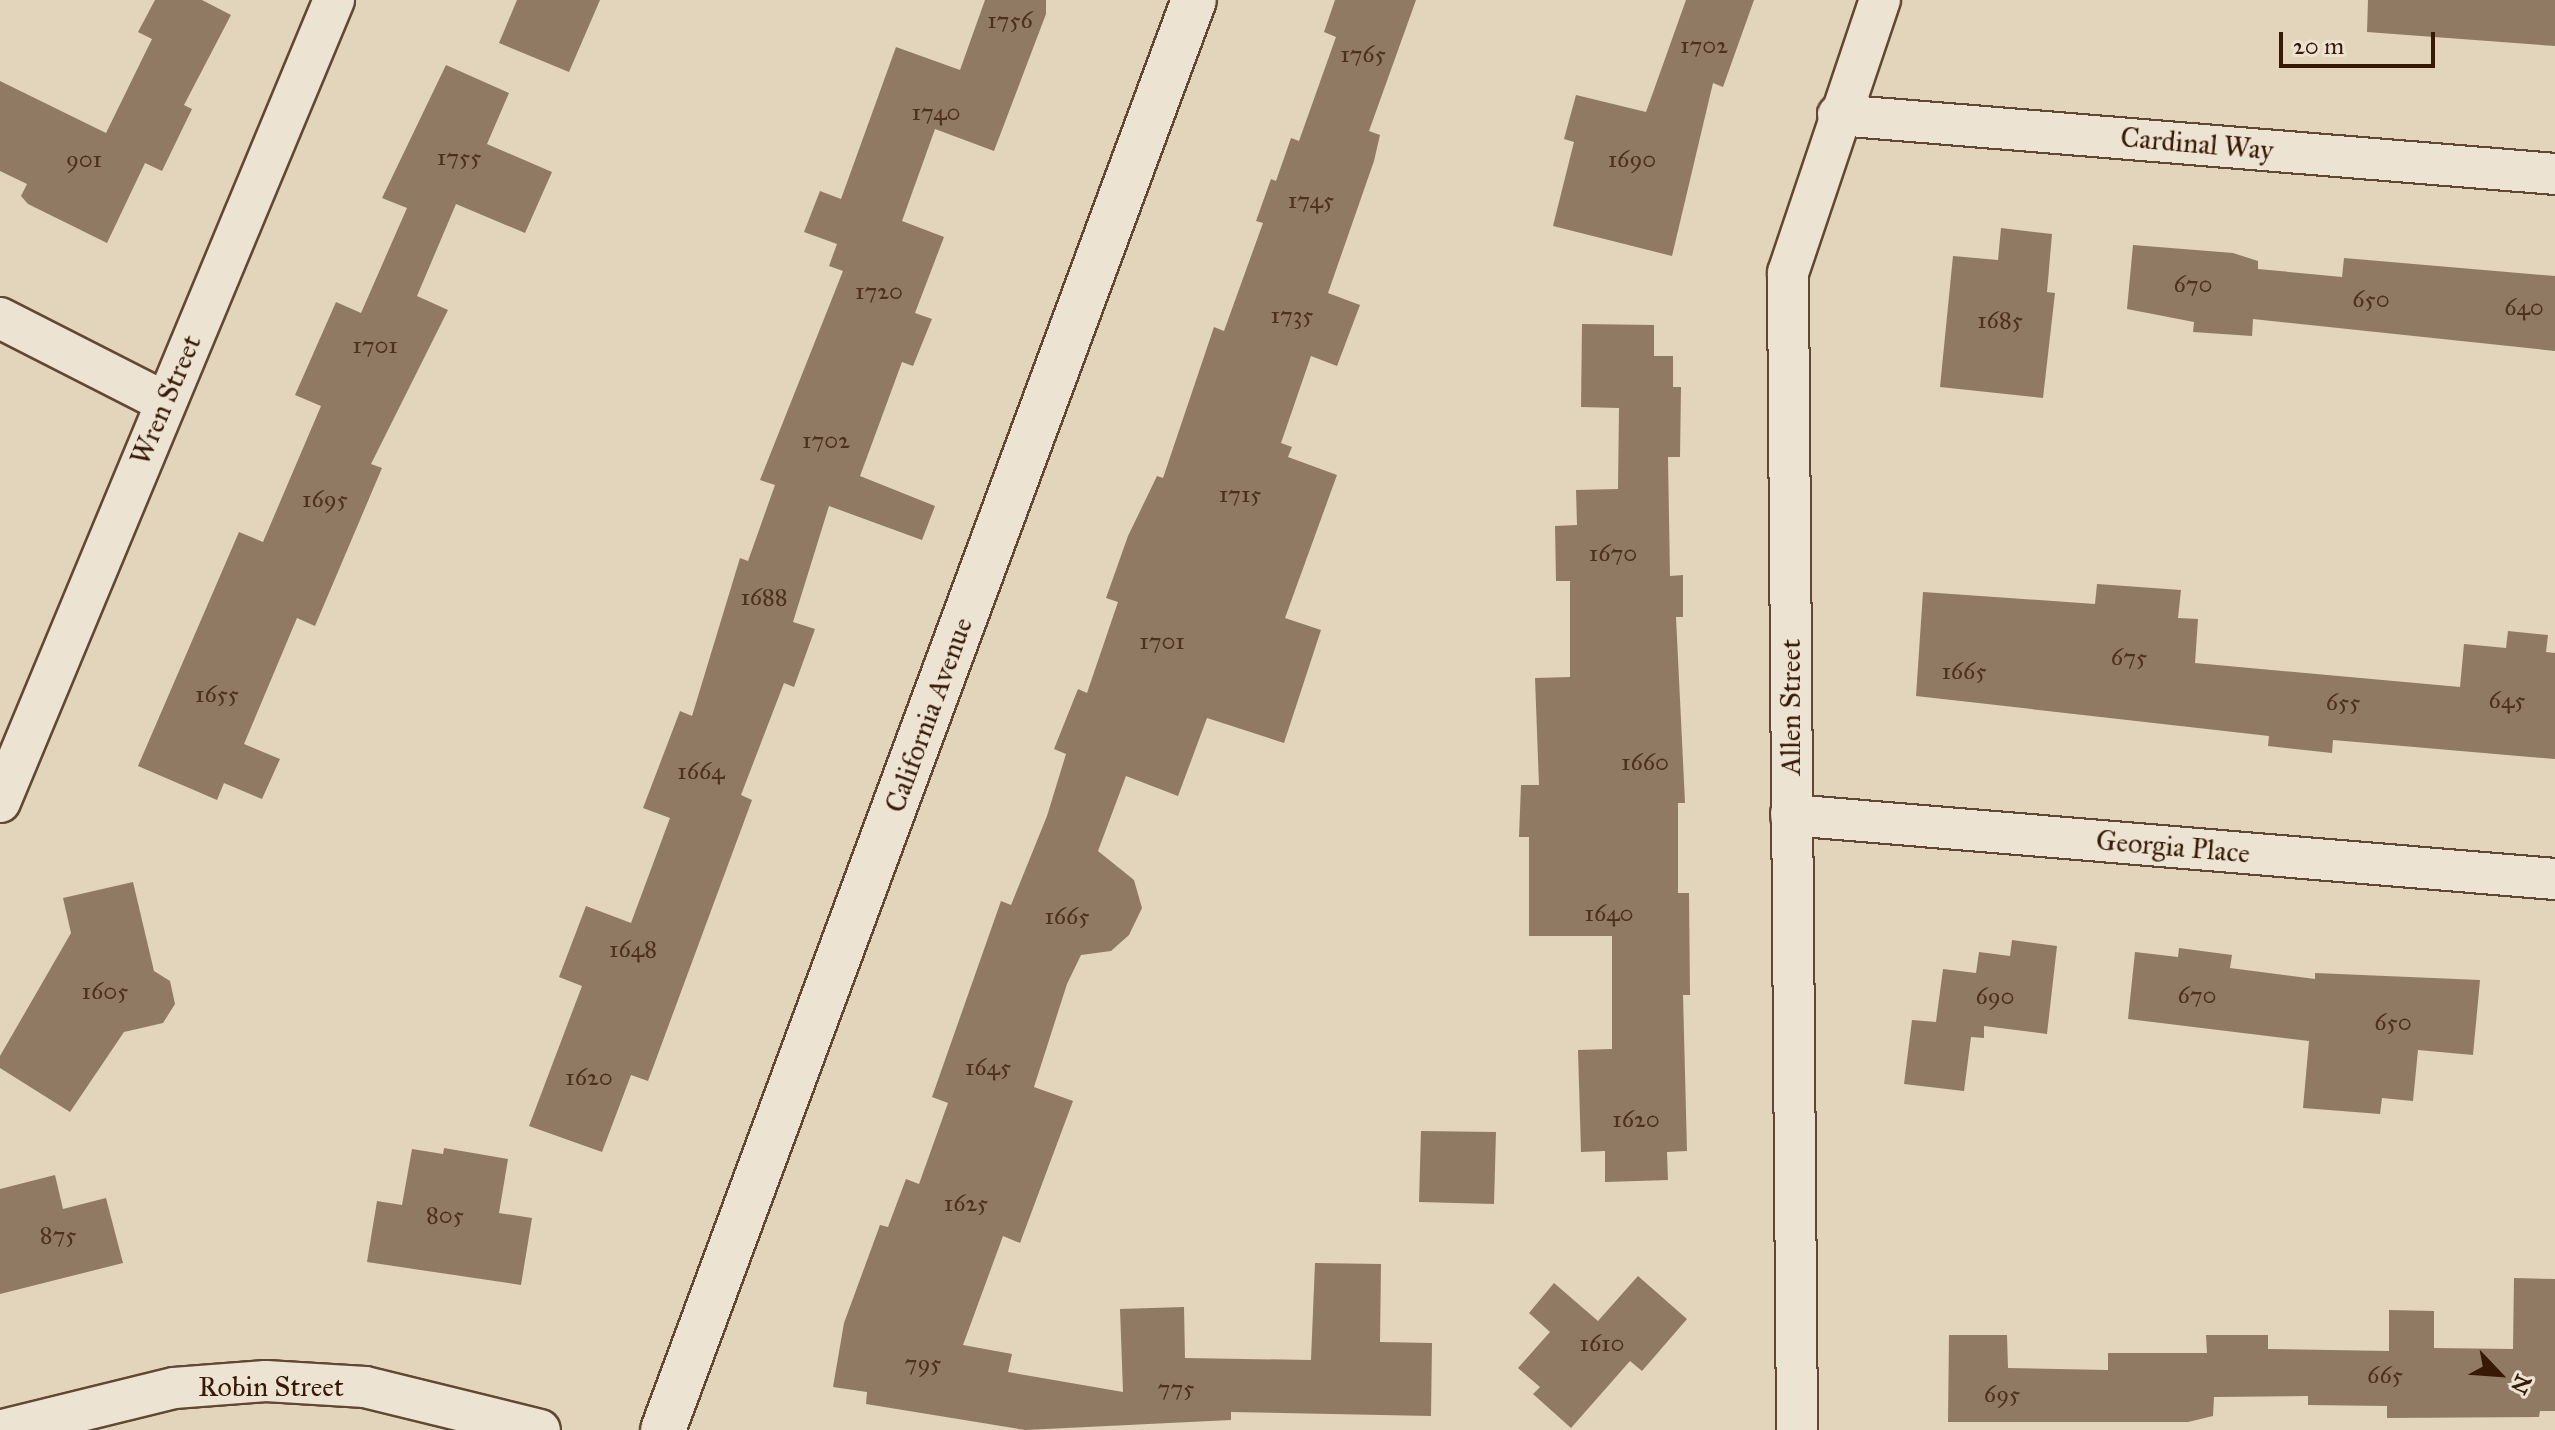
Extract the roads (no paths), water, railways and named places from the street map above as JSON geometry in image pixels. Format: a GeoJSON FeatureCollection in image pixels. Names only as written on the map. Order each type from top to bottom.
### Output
{"type":"FeatureCollection","features":[{"type":"Feature","properties":{"kind":"street","name":"Wren Street"},"geometry":{"type":"LineString","coordinates":[[0,802],[334,0]]}},
{"type":"Feature","properties":{"kind":"street","name":"California Avenue"},"geometry":{"type":"LineString","coordinates":[[663,1430],[1194,0]]}},
{"type":"Feature","properties":{"kind":"street","name":"Allen Street"},"geometry":{"type":"LineString","coordinates":[[1797,1430],[1788,273],[1838,115],[1880,0]]}},
{"type":"Feature","properties":{"kind":"street","name":"Cardinal Way"},"geometry":{"type":"LineString","coordinates":[[1838,115],[2555,174]]}},
{"type":"Feature","properties":{"kind":"street"},"geometry":{"type":"LineString","coordinates":[[0,318],[165,402]]}},
{"type":"Feature","properties":{"kind":"street","name":"Georgia Place"},"geometry":{"type":"LineString","coordinates":[[1791,815],[2555,879]]}},
{"type":"Feature","properties":{"kind":"street","name":"Robin Street"},"geometry":{"type":"LineString","coordinates":[[3,1430],[174,1388],[266,1381],[365,1387],[540,1430]]}}]}
